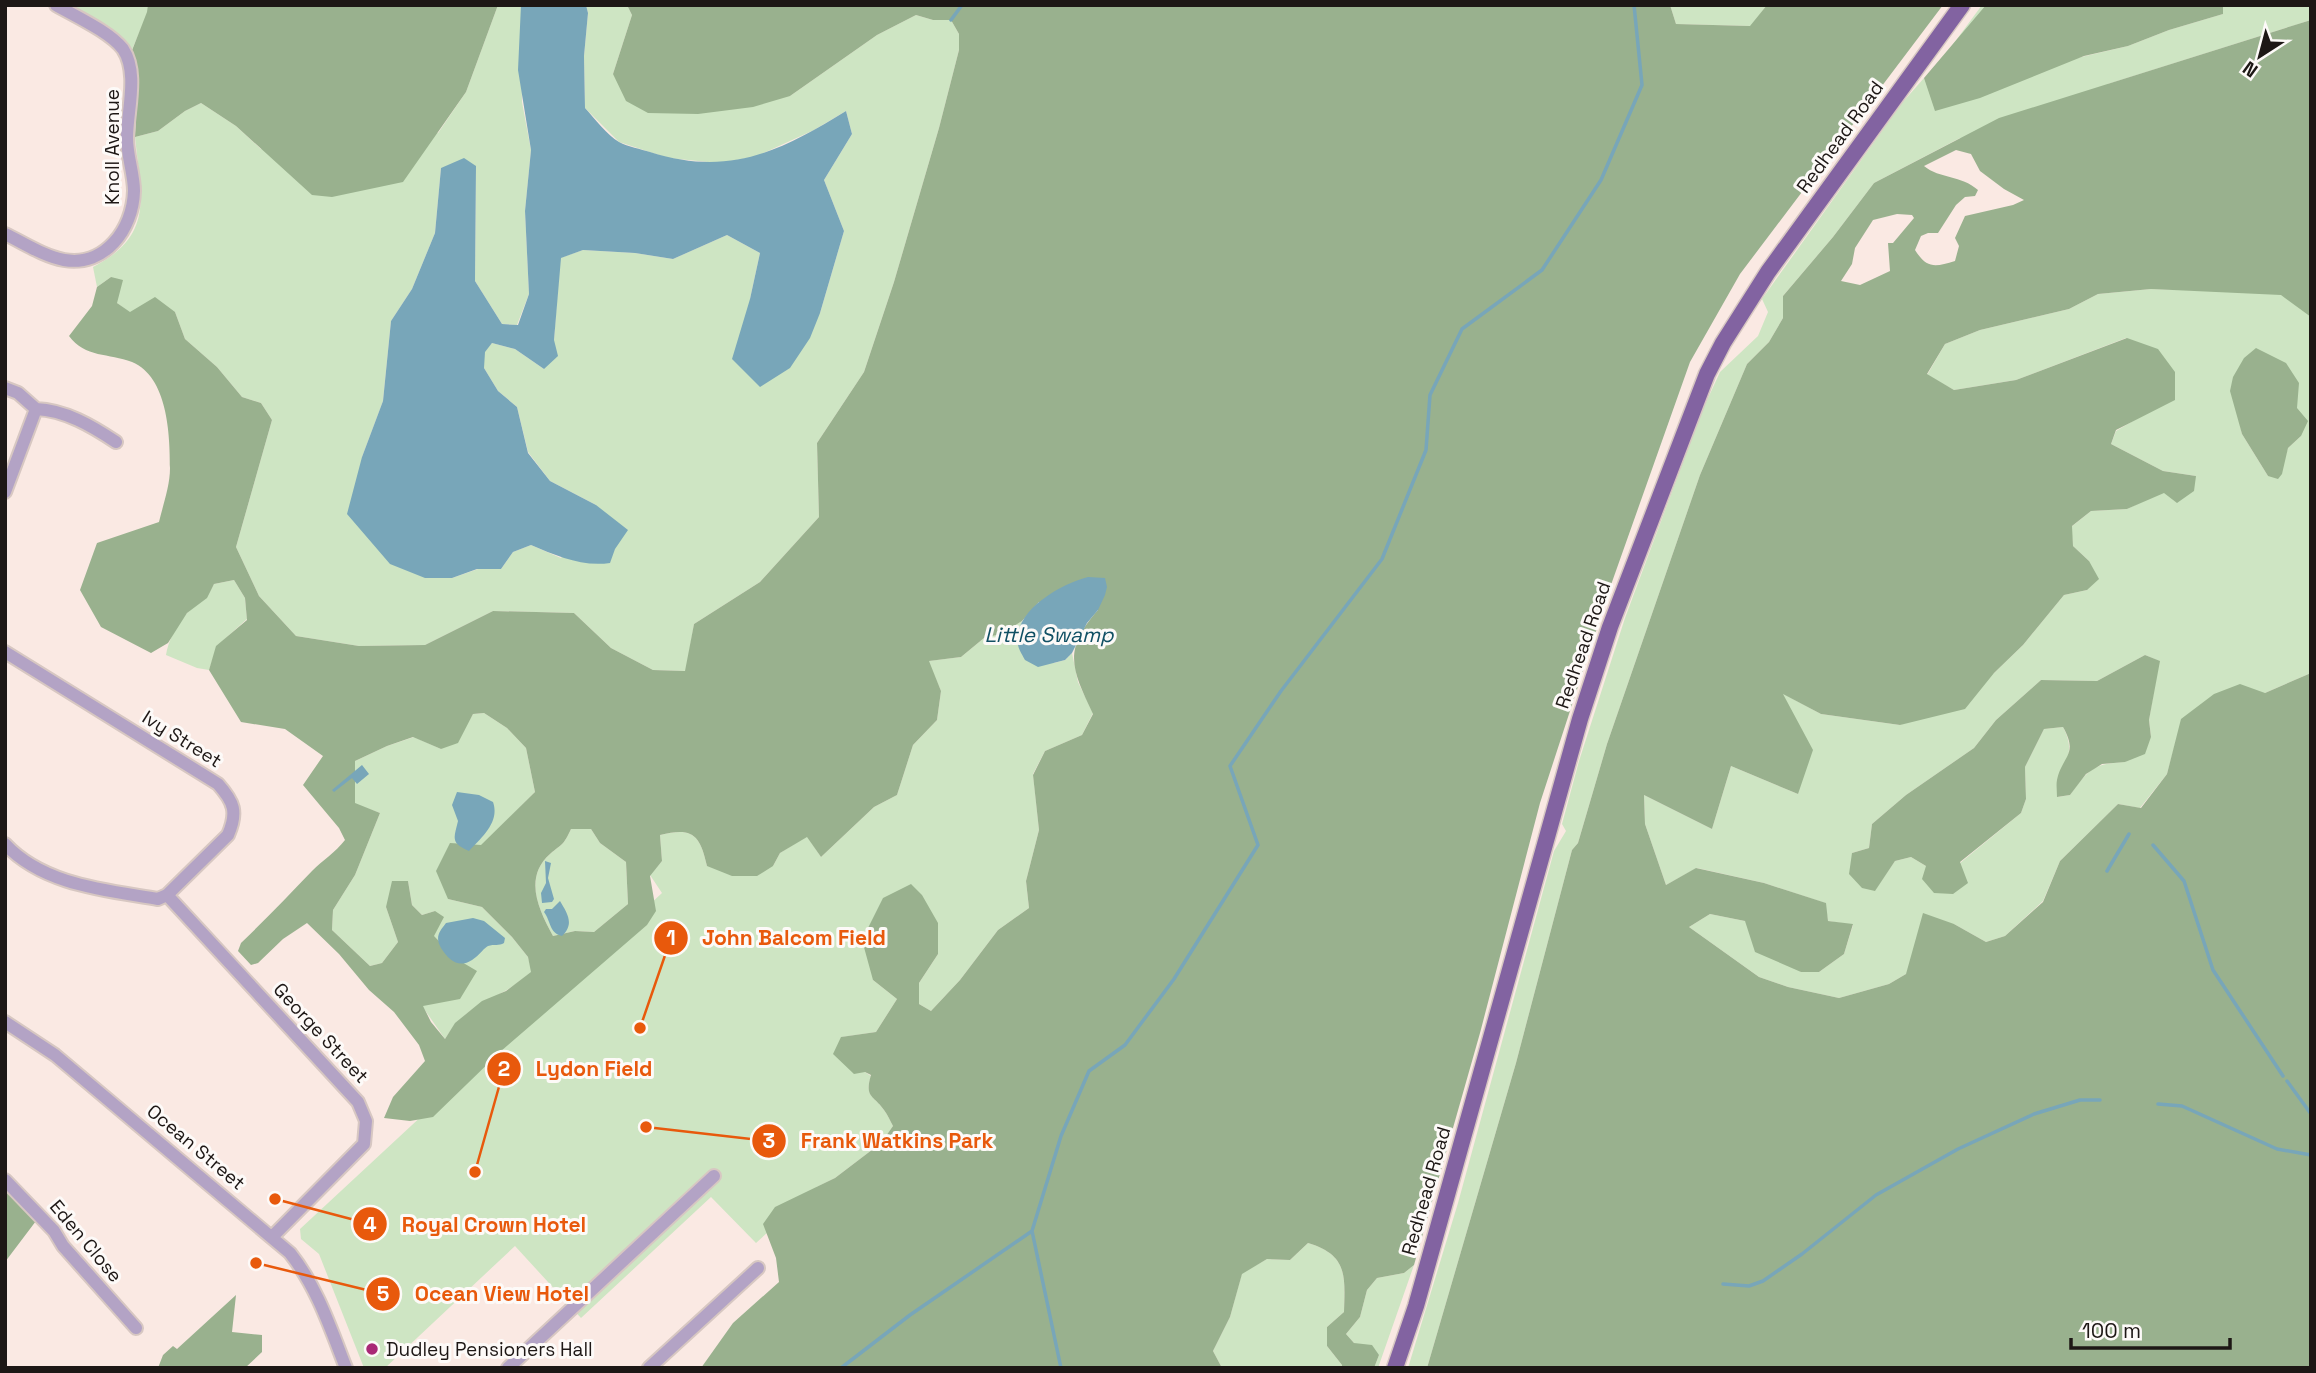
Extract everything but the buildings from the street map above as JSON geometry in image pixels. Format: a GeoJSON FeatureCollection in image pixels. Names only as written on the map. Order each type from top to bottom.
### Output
{"type":"FeatureCollection","features":[{"type":"Feature","properties":{"kind":"main road","name":"Redhead Road"},"geometry":{"type":"LineString","coordinates":[[1395,1368],[1416,1306],[1580,719],[1610,627],[1707,374],[1723,343],[1768,272],[1962,5]]}},
{"type":"Feature","properties":{"kind":"street","name":"Knoll Avenue"},"geometry":{"type":"LineString","coordinates":[[5,234],[47,255],[80,261],[96,256],[111,246],[131,216],[134,190],[127,140],[131,75],[128,60],[122,48],[109,37],[57,5]]}},
{"type":"Feature","properties":{"kind":"street"},"geometry":{"type":"LineString","coordinates":[[5,388],[18,393],[36,409],[52,410],[94,427],[116,442]]}},
{"type":"Feature","properties":{"kind":"street"},"geometry":{"type":"LineString","coordinates":[[5,492],[36,409]]}},
{"type":"Feature","properties":{"kind":"street","name":"Ivy Street"},"geometry":{"type":"LineString","coordinates":[[5,652],[218,784],[230,798],[234,811],[228,835],[167,894]]}},
{"type":"Feature","properties":{"kind":"street"},"geometry":{"type":"LineString","coordinates":[[5,844],[19,859],[75,884],[158,899],[167,894]]}},
{"type":"Feature","properties":{"kind":"street","name":"George Street"},"geometry":{"type":"LineString","coordinates":[[167,894],[358,1102],[366,1121],[364,1143],[273,1236]]}},
{"type":"Feature","properties":{"kind":"street"},"geometry":{"type":"LineString","coordinates":[[5,1038],[9,1024]]}},
{"type":"Feature","properties":{"kind":"street","name":"Ocean Street"},"geometry":{"type":"LineString","coordinates":[[9,1024],[55,1055],[290,1253],[308,1276],[345,1368]]}},
{"type":"Feature","properties":{"kind":"street"},"geometry":{"type":"LineString","coordinates":[[508,1368],[714,1176]]}},
{"type":"Feature","properties":{"kind":"street","name":"Eden Close"},"geometry":{"type":"LineString","coordinates":[[5,1180],[54,1231],[63,1246],[136,1328]]}},
{"type":"Feature","properties":{"kind":"street"},"geometry":{"type":"LineString","coordinates":[[649,1368],[758,1268]]}},
{"type":"Feature","properties":{"kind":"green space"},"geometry":{"type":"Polygon","coordinates":[[[70,5],[148,5],[148,12],[131,52],[95,21],[70,5]]]}},
{"type":"Feature","properties":{"kind":"green space"},"geometry":{"type":"Polygon","coordinates":[[[148,5],[498,5],[466,92],[403,182],[332,197],[312,195],[236,126],[201,103],[158,131],[135,137],[137,96],[131,53],[148,5]]]}},
{"type":"Feature","properties":{"kind":"green space"},"geometry":{"type":"Polygon","coordinates":[[[498,5],[521,5],[522,102],[531,150],[525,211],[529,294],[517,325],[502,324],[475,281],[476,166],[441,168],[435,233],[412,289],[391,321],[383,401],[362,457],[452,578],[478,569],[501,569],[513,552],[531,545],[561,558],[596,505],[550,481],[528,452],[517,407],[498,391],[484,368],[484,352],[492,343],[515,349],[544,369],[554,340],[560,258],[583,250],[635,253],[673,259],[727,235],[760,253],[750,299],[820,313],[844,231],[824,180],[852,134],[846,111],[814,130],[755,157],[718,163],[668,158],[619,142],[585,108],[586,5],[627,5],[632,15],[613,74],[790,96],[877,35],[916,15],[933,20],[951,20],[959,34],[959,50],[939,128],[894,282],[864,372],[817,443],[819,517],[760,582],[694,624],[686,671],[653,670],[611,648],[574,613],[493,611],[425,645],[359,646],[296,636],[259,596],[236,547],[272,420],[261,403],[242,397],[217,367],[185,339],[175,312],[130,313],[117,303],[111,277],[97,287],[93,267],[113,255],[127,242],[140,212],[140,178],[135,137],[158,131],[201,103],[236,126],[261,149],[438,133],[466,92],[498,5]]]}},
{"type":"Feature","properties":{"kind":"green space"},"geometry":{"type":"Polygon","coordinates":[[[627,5],[1670,5],[1676,24],[1750,26],[1767,5],[1943,5],[1740,274],[1690,362],[1612,582],[1540,803],[1480,1033],[1414,1265],[1404,1273],[1377,1278],[1367,1290],[1360,1317],[1346,1334],[1354,1343],[1372,1345],[1379,1355],[1374,1368],[1342,1368],[1327,1346],[1327,1327],[1344,1312],[1344,1278],[1331,1254],[1308,1243],[1290,1260],[1267,1259],[1242,1274],[1230,1317],[1213,1351],[1222,1368],[701,1368],[733,1323],[779,1282],[776,1258],[763,1224],[775,1207],[835,1178],[881,1143],[893,1126],[869,1092],[871,1075],[865,1072],[854,1074],[833,1054],[841,1037],[876,1032],[897,999],[873,980],[862,940],[883,898],[911,884],[922,895],[938,923],[938,954],[919,983],[919,1004],[931,1011],[960,980],[998,930],[1029,908],[1026,881],[1039,830],[1033,775],[1045,751],[1082,735],[1093,714],[1080,685],[1074,660],[1079,637],[1098,610],[1039,602],[1022,621],[1001,634],[984,638],[961,657],[929,661],[941,691],[937,720],[913,745],[897,795],[874,807],[821,857],[807,837],[780,853],[773,866],[757,876],[732,876],[707,866],[701,847],[693,836],[680,832],[660,835],[662,861],[650,876],[656,911],[647,925],[500,1052],[433,1117],[410,1121],[384,1118],[393,1097],[425,1061],[419,1045],[394,1012],[369,990],[339,954],[307,923],[283,939],[258,963],[251,965],[238,951],[241,943],[345,840],[339,828],[303,785],[323,756],[285,729],[241,722],[209,670],[216,646],[247,620],[245,598],[234,580],[214,584],[207,598],[187,613],[168,643],[151,653],[101,627],[80,590],[97,543],[159,522],[170,475],[167,424],[160,393],[144,370],[123,359],[90,352],[69,336],[92,306],[97,287],[111,277],[123,280],[117,303],[130,312],[155,297],[175,312],[185,339],[217,367],[242,397],[261,403],[272,420],[236,547],[259,596],[296,636],[359,646],[425,645],[493,611],[574,613],[611,648],[653,670],[685,671],[694,624],[760,582],[819,517],[817,443],[864,372],[894,282],[939,128],[959,50],[959,34],[951,20],[933,20],[916,15],[877,35],[790,96],[753,107],[698,114],[648,113],[626,101],[613,74],[632,15],[627,5]],[[484,713],[473,714],[458,743],[441,749],[413,737],[355,761],[355,803],[380,813],[355,875],[333,910],[332,930],[370,966],[382,963],[398,942],[386,907],[392,881],[408,881],[412,905],[422,915],[435,911],[444,917],[434,936],[455,958],[477,971],[460,999],[423,1006],[431,1022],[445,1039],[455,1023],[482,1001],[506,991],[531,972],[528,957],[482,907],[448,899],[436,871],[450,843],[481,845],[535,792],[526,748],[507,728],[484,713]],[[571,829],[562,844],[542,863],[535,884],[539,905],[553,936],[575,931],[594,932],[628,904],[626,862],[600,843],[591,829],[571,829]]]}},
{"type":"Feature","properties":{"kind":"green space"},"geometry":{"type":"Polygon","coordinates":[[[1670,5],[1767,5],[1751,26],[1676,24],[1670,5]]]}},
{"type":"Feature","properties":{"kind":"green space"},"geometry":{"type":"Polygon","coordinates":[[[1982,5],[2015,5],[2077,58],[2128,46],[2223,14],[2223,5],[2311,5],[2311,20],[2108,84],[2311,317],[2311,673],[2265,693],[2182,719],[2167,774],[2140,808],[2118,804],[2060,861],[2043,901],[2005,936],[1986,942],[1954,924],[1906,974],[1889,984],[1839,998],[1788,987],[1759,977],[1689,927],[1710,914],[1745,921],[1801,972],[1819,972],[1844,954],[1853,925],[1828,921],[1825,903],[1764,883],[1697,868],[1666,885],[1645,824],[1644,795],[1712,829],[1731,766],[1798,794],[1782,693],[1821,714],[1900,725],[1994,673],[2023,645],[2064,595],[2087,590],[2089,561],[2073,546],[2071,527],[2091,511],[2127,509],[2196,476],[2163,471],[2111,444],[2116,431],[2138,418],[2126,338],[2016,380],[1954,390],[1927,375],[1945,344],[1980,330],[2069,309],[2098,294],[2151,289],[2219,291],[1960,138],[1874,183],[1783,296],[1783,318],[1769,342],[1747,364],[1700,475],[1607,744],[1578,843],[1572,850],[1516,1063],[1427,1368],[1408,1368],[1458,1203],[1554,851],[1566,831],[1562,824],[1579,761],[1625,618],[1702,411],[1720,372],[1758,336],[1768,312],[1762,299],[1902,103],[1924,78],[1926,81],[1982,5]],[[2235,403],[2242,434],[2268,476],[2285,458],[2288,448],[2301,436],[2235,403]],[[2145,655],[2097,681],[2041,680],[1996,720],[1974,748],[1906,795],[1872,824],[1869,848],[1852,853],[1875,890],[1895,861],[1911,857],[1926,866],[1960,863],[2021,813],[2026,799],[2025,767],[2044,729],[2063,727],[2068,738],[2068,755],[2060,777],[2058,797],[2070,795],[2082,779],[2098,766],[2125,762],[2151,737],[2149,720],[2159,661],[2145,655]]]}},
{"type":"Feature","properties":{"kind":"green space"},"geometry":{"type":"Polygon","coordinates":[[[1986,5],[2223,5],[2223,14],[2128,46],[2084,56],[1980,98],[1935,111],[1924,78],[1986,5]]]}},
{"type":"Feature","properties":{"kind":"green space"},"geometry":{"type":"Polygon","coordinates":[[[2311,20],[2311,317],[2281,295],[2151,289],[2098,294],[2069,309],[1980,330],[1945,344],[1927,374],[1954,390],[2016,380],[2127,338],[2158,349],[2175,372],[2175,400],[2116,430],[2111,444],[2163,471],[2196,476],[2194,491],[2177,503],[2164,493],[2127,509],[2091,511],[2072,526],[2073,546],[2089,561],[2099,579],[2087,590],[2064,595],[1965,709],[1900,725],[1821,714],[1783,694],[1813,750],[1798,794],[1731,766],[1712,829],[1644,795],[1645,824],[1666,885],[1696,868],[1764,883],[1826,903],[1828,921],[1853,924],[1844,954],[1819,972],[1801,972],[1755,952],[1745,921],[1710,914],[1689,927],[1759,977],[1788,987],[1839,998],[1889,984],[1906,974],[1923,913],[1954,924],[1986,942],[2005,936],[2043,902],[2060,861],[2118,804],[2141,808],[2167,774],[2181,719],[2214,694],[2240,684],[2265,693],[2311,673],[2311,1368],[1427,1368],[1516,1063],[1572,850],[1578,843],[1607,744],[1700,475],[1747,364],[1769,342],[1783,318],[1783,296],[1874,183],[1999,118],[2311,20]],[[1956,150],[1924,166],[1978,190],[1975,196],[1965,197],[1956,205],[1938,233],[1921,236],[1915,250],[1924,261],[1932,265],[1955,261],[1959,246],[1955,238],[1965,216],[2024,200],[1980,171],[1971,154],[1956,150]],[[1897,214],[1873,220],[1855,248],[1852,264],[1841,281],[1860,285],[1890,271],[1888,243],[1893,243],[1914,218],[1912,215],[1897,214]]]}},
{"type":"Feature","properties":{"kind":"green space"},"geometry":{"type":"Polygon","coordinates":[[[2256,348],[2286,363],[2299,383],[2297,408],[2308,421],[2301,436],[2288,448],[2282,474],[2278,479],[2268,476],[2242,434],[2230,391],[2233,377],[2244,358],[2256,348]]]}},
{"type":"Feature","properties":{"kind":"green space"},"geometry":{"type":"Polygon","coordinates":[[[234,580],[245,598],[247,619],[217,646],[209,670],[166,655],[174,633],[187,613],[204,598],[214,584],[234,580]]]}},
{"type":"Feature","properties":{"kind":"green space"},"geometry":{"type":"Polygon","coordinates":[[[1022,621],[1018,644],[1054,663],[1065,660],[1072,653],[1078,682],[1093,713],[1082,735],[1045,751],[1033,774],[1039,830],[1026,881],[1029,908],[998,930],[960,980],[931,1011],[919,1004],[919,983],[938,954],[873,980],[897,999],[876,1032],[842,1037],[865,1072],[871,1076],[869,1092],[893,1126],[881,1143],[835,1178],[817,1187],[756,1243],[711,1197],[581,1318],[515,1246],[385,1368],[364,1368],[319,1254],[301,1239],[300,1229],[662,893],[650,875],[662,861],[660,835],[680,832],[693,835],[701,847],[707,866],[773,866],[780,853],[807,836],[821,857],[874,807],[897,795],[913,745],[937,720],[941,691],[928,661],[961,657],[984,638],[1001,634],[1022,621]]]}},
{"type":"Feature","properties":{"kind":"green space"},"geometry":{"type":"Polygon","coordinates":[[[2145,655],[2160,661],[2149,720],[2151,737],[2145,754],[2125,762],[2102,764],[2086,774],[2070,795],[2057,797],[2057,780],[2070,744],[2063,727],[2044,729],[2025,767],[2026,799],[2021,813],[1960,862],[1968,883],[1953,894],[1934,893],[1922,879],[1926,866],[1911,857],[1895,861],[1875,891],[1862,888],[1849,874],[1852,853],[1869,848],[1872,824],[1906,795],[1974,748],[1996,720],[2041,680],[2097,681],[2145,655]]]}},
{"type":"Feature","properties":{"kind":"green space"},"geometry":{"type":"Polygon","coordinates":[[[484,713],[507,728],[526,748],[535,792],[481,846],[448,899],[482,907],[528,957],[532,972],[471,1010],[445,1039],[422,1006],[455,958],[433,936],[435,911],[422,915],[412,905],[408,881],[386,907],[398,942],[382,963],[370,966],[332,930],[333,910],[355,875],[380,813],[355,804],[355,761],[414,737],[441,749],[466,726],[473,714],[484,713]]]}},
{"type":"Feature","properties":{"kind":"green space"},"geometry":{"type":"Polygon","coordinates":[[[571,829],[591,829],[600,843],[626,862],[628,904],[594,932],[575,931],[553,936],[539,905],[535,884],[542,863],[562,844],[571,829]]]}},
{"type":"Feature","properties":{"kind":"green space"},"geometry":{"type":"Polygon","coordinates":[[[5,1187],[39,1217],[5,1262],[5,1187]]]}},
{"type":"Feature","properties":{"kind":"green space"},"geometry":{"type":"Polygon","coordinates":[[[1308,1243],[1331,1254],[1341,1268],[1344,1278],[1344,1312],[1327,1327],[1327,1346],[1342,1368],[1222,1368],[1213,1351],[1230,1317],[1242,1273],[1267,1259],[1290,1260],[1308,1243]]]}},
{"type":"Feature","properties":{"kind":"green space"},"geometry":{"type":"Polygon","coordinates":[[[1414,1265],[1378,1368],[1374,1368],[1379,1355],[1354,1343],[1346,1334],[1360,1317],[1367,1290],[1377,1278],[1404,1273],[1414,1265]]]}},
{"type":"Feature","properties":{"kind":"green space"},"geometry":{"type":"Polygon","coordinates":[[[236,1295],[232,1332],[262,1335],[262,1352],[245,1368],[158,1368],[163,1355],[173,1346],[177,1349],[236,1295]]]}},
{"type":"Feature","properties":{"kind":"water"},"geometry":{"type":"Polygon","coordinates":[[[521,5],[586,5],[585,108],[610,135],[630,147],[678,159],[729,161],[775,149],[846,111],[852,134],[824,180],[844,231],[810,338],[790,368],[760,387],[732,359],[760,253],[727,235],[673,259],[635,253],[583,250],[561,258],[554,340],[558,356],[544,369],[515,349],[492,343],[485,352],[484,368],[498,391],[517,407],[528,453],[550,481],[596,505],[628,530],[615,549],[610,563],[580,562],[531,545],[513,552],[501,569],[477,569],[452,578],[425,578],[390,564],[347,514],[362,457],[383,401],[391,321],[412,289],[435,233],[441,168],[464,158],[476,166],[475,281],[502,324],[518,325],[529,294],[525,211],[531,150],[518,70],[521,5]]]}},
{"type":"Feature","properties":{"kind":"water","name":"Little Swamp"},"geometry":{"type":"Polygon","coordinates":[[[1088,577],[1105,578],[1107,587],[1098,610],[1087,623],[1072,653],[1065,660],[1038,667],[1025,660],[1018,645],[1018,633],[1030,610],[1052,593],[1088,577]]]}},
{"type":"Feature","properties":{"kind":"water"},"geometry":{"type":"Polygon","coordinates":[[[362,765],[369,774],[357,784],[352,778],[334,792],[332,790],[362,765]]]}},
{"type":"Feature","properties":{"kind":"water"},"geometry":{"type":"Polygon","coordinates":[[[457,792],[479,795],[493,802],[495,809],[489,829],[469,851],[455,839],[458,821],[452,805],[457,792]]]}},
{"type":"Feature","properties":{"kind":"water"},"geometry":{"type":"Polygon","coordinates":[[[545,861],[551,863],[548,878],[554,899],[552,902],[542,903],[541,893],[546,883],[545,861]]]}},
{"type":"Feature","properties":{"kind":"water"},"geometry":{"type":"Polygon","coordinates":[[[560,901],[569,923],[562,936],[552,929],[544,912],[560,901]]]}},
{"type":"Feature","properties":{"kind":"water"},"geometry":{"type":"Polygon","coordinates":[[[473,918],[484,921],[505,938],[504,943],[488,946],[471,961],[456,963],[441,948],[438,941],[441,929],[446,923],[473,918]]]}},
{"type":"Feature","properties":{"kind":"waterway"},"geometry":{"type":"LineString","coordinates":[[951,20],[962,5]]}},
{"type":"Feature","properties":{"kind":"waterway"},"geometry":{"type":"LineString","coordinates":[[1061,1368],[1032,1231],[1061,1136],[1089,1071],[1125,1045],[1174,979],[1258,845],[1230,766],[1281,691],[1382,559],[1426,450],[1430,395],[1462,329],[1542,270],[1601,180],[1642,85],[1634,5]]}},
{"type":"Feature","properties":{"kind":"waterway"},"geometry":{"type":"LineString","coordinates":[[2107,871],[2129,834]]}},
{"type":"Feature","properties":{"kind":"waterway"},"geometry":{"type":"LineString","coordinates":[[2153,845],[2184,881],[2213,970],[2283,1076]]}},
{"type":"Feature","properties":{"kind":"waterway"},"geometry":{"type":"LineString","coordinates":[[2287,1081],[2311,1114]]}},
{"type":"Feature","properties":{"kind":"waterway"},"geometry":{"type":"LineString","coordinates":[[1723,1284],[1749,1286],[1763,1281],[1802,1254],[1876,1195],[1958,1149],[2034,1114],[2080,1100],[2100,1100]]}},
{"type":"Feature","properties":{"kind":"waterway"},"geometry":{"type":"LineString","coordinates":[[2158,1104],[2182,1106],[2277,1149],[2311,1155]]}},
{"type":"Feature","properties":{"kind":"waterway"},"geometry":{"type":"LineString","coordinates":[[841,1368],[910,1315],[1032,1231]]}},
{"type":"Feature","properties":{"kind":"place","name":"John Balcom Field"},"geometry":{"type":"Point","coordinates":[640,1028]}},
{"type":"Feature","properties":{"kind":"place","name":"Frank Watkins Park"},"geometry":{"type":"Point","coordinates":[646,1127]}},
{"type":"Feature","properties":{"kind":"place","name":"Lydon Field"},"geometry":{"type":"Point","coordinates":[475,1172]}},
{"type":"Feature","properties":{"kind":"place","name":"Royal Crown Hotel"},"geometry":{"type":"Point","coordinates":[275,1199]}},
{"type":"Feature","properties":{"kind":"place","name":"Ocean View Hotel"},"geometry":{"type":"Point","coordinates":[256,1263]}},
{"type":"Feature","properties":{"kind":"place","name":"Dudley Pensioners Hall"},"geometry":{"type":"Point","coordinates":[372,1349]}}]}
